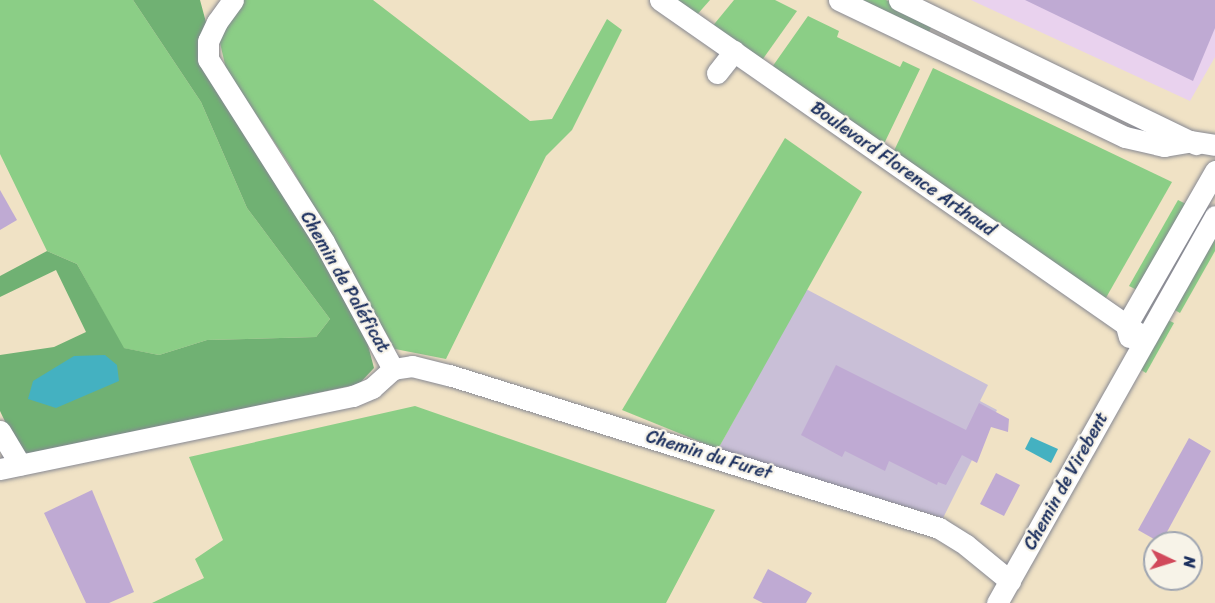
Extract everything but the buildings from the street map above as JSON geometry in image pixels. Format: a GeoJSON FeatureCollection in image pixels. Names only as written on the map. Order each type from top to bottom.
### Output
{"type":"FeatureCollection","features":[{"type":"Feature","properties":{"kind":"street","name":"Chemin de Paléficat"},"geometry":{"type":"LineString","coordinates":[[10,467],[353,396],[372,388],[393,369],[324,242],[207,59],[208,41],[217,22],[233,0]]}},
{"type":"Feature","properties":{"kind":"street","name":"Boulevard Florence Arthaud"},"geometry":{"type":"LineString","coordinates":[[660,0],[1145,338]]}},
{"type":"Feature","properties":{"kind":"street"},"geometry":{"type":"LineString","coordinates":[[839,0],[1125,137],[1164,146],[1191,141],[1215,145]]}},
{"type":"Feature","properties":{"kind":"street"},"geometry":{"type":"LineString","coordinates":[[899,0],[1215,153]]}},
{"type":"Feature","properties":{"kind":"street"},"geometry":{"type":"LineString","coordinates":[[717,73],[734,51]]}},
{"type":"Feature","properties":{"kind":"street"},"geometry":{"type":"LineString","coordinates":[[1135,358],[1126,326],[1215,171]]}},
{"type":"Feature","properties":{"kind":"street","name":"Chemin de Virebent"},"geometry":{"type":"LineString","coordinates":[[997,603],[1215,216]]}},
{"type":"Feature","properties":{"kind":"street","name":"Chemin du Furet"},"geometry":{"type":"LineString","coordinates":[[393,369],[412,366],[449,375],[939,528],[966,545],[1010,581]]}},
{"type":"Feature","properties":{"kind":"street"},"geometry":{"type":"LineString","coordinates":[[0,431],[10,467]]}},
{"type":"Feature","properties":{"kind":"shaded area"},"geometry":{"type":"Polygon","coordinates":[[[971,0],[1215,0],[1215,57],[1190,101],[971,0]]]}},
{"type":"Feature","properties":{"kind":"shaded area"},"geometry":{"type":"Polygon","coordinates":[[[806,289],[988,385],[980,401],[997,410],[943,518],[718,449],[806,289]]]}},
{"type":"Feature","properties":{"kind":"green space"},"geometry":{"type":"Polygon","coordinates":[[[0,0],[133,0],[201,102],[247,208],[330,319],[316,337],[207,340],[159,355],[123,348],[77,264],[47,251],[0,154],[0,0]]]}},
{"type":"Feature","properties":{"kind":"green space"},"geometry":{"type":"Polygon","coordinates":[[[133,0],[200,0],[207,26],[200,59],[318,241],[364,330],[374,368],[359,384],[22,457],[0,411],[0,355],[54,347],[86,332],[56,270],[0,297],[0,276],[47,251],[77,264],[124,348],[159,355],[207,340],[316,337],[330,319],[247,208],[201,102],[133,0]]]}},
{"type":"Feature","properties":{"kind":"green space"},"geometry":{"type":"Polygon","coordinates":[[[244,0],[373,0],[530,121],[552,119],[607,19],[622,30],[572,130],[546,156],[446,359],[395,349],[289,164],[226,69],[218,34],[244,0]]]}},
{"type":"Feature","properties":{"kind":"green space"},"geometry":{"type":"Polygon","coordinates":[[[671,0],[710,0],[695,17],[671,0]]]}},
{"type":"Feature","properties":{"kind":"green space"},"geometry":{"type":"Polygon","coordinates":[[[734,0],[775,0],[797,11],[760,63],[711,28],[734,0]]]}},
{"type":"Feature","properties":{"kind":"green space"},"geometry":{"type":"Polygon","coordinates":[[[862,0],[886,0],[933,23],[929,32],[862,0]]]}},
{"type":"Feature","properties":{"kind":"green space"},"geometry":{"type":"Polygon","coordinates":[[[808,16],[839,31],[837,37],[900,67],[903,61],[920,69],[882,148],[770,70],[808,16]]]}},
{"type":"Feature","properties":{"kind":"green space"},"geometry":{"type":"Polygon","coordinates":[[[933,68],[1172,182],[1103,303],[892,155],[933,68]]]}},
{"type":"Feature","properties":{"kind":"green space"},"geometry":{"type":"Polygon","coordinates":[[[785,138],[862,192],[718,449],[622,410],[785,138]]]}},
{"type":"Feature","properties":{"kind":"green space"},"geometry":{"type":"Polygon","coordinates":[[[1178,200],[1186,204],[1137,290],[1129,286],[1178,200]]]}},
{"type":"Feature","properties":{"kind":"green space"},"geometry":{"type":"Polygon","coordinates":[[[1215,234],[1215,251],[1180,313],[1173,309],[1215,234]]]}},
{"type":"Feature","properties":{"kind":"green space"},"geometry":{"type":"Polygon","coordinates":[[[1166,319],[1174,323],[1146,373],[1138,368],[1166,319]]]}},
{"type":"Feature","properties":{"kind":"green space"},"geometry":{"type":"Polygon","coordinates":[[[415,406],[715,510],[666,603],[152,603],[204,578],[195,559],[223,540],[189,457],[415,406]]]}},
{"type":"Feature","properties":{"kind":"water"},"geometry":{"type":"Polygon","coordinates":[[[105,355],[117,365],[119,381],[56,408],[28,399],[33,381],[74,356],[105,355]]]}},
{"type":"Feature","properties":{"kind":"water"},"geometry":{"type":"Polygon","coordinates":[[[1031,437],[1058,449],[1051,463],[1025,449],[1031,437]]]}}]}
